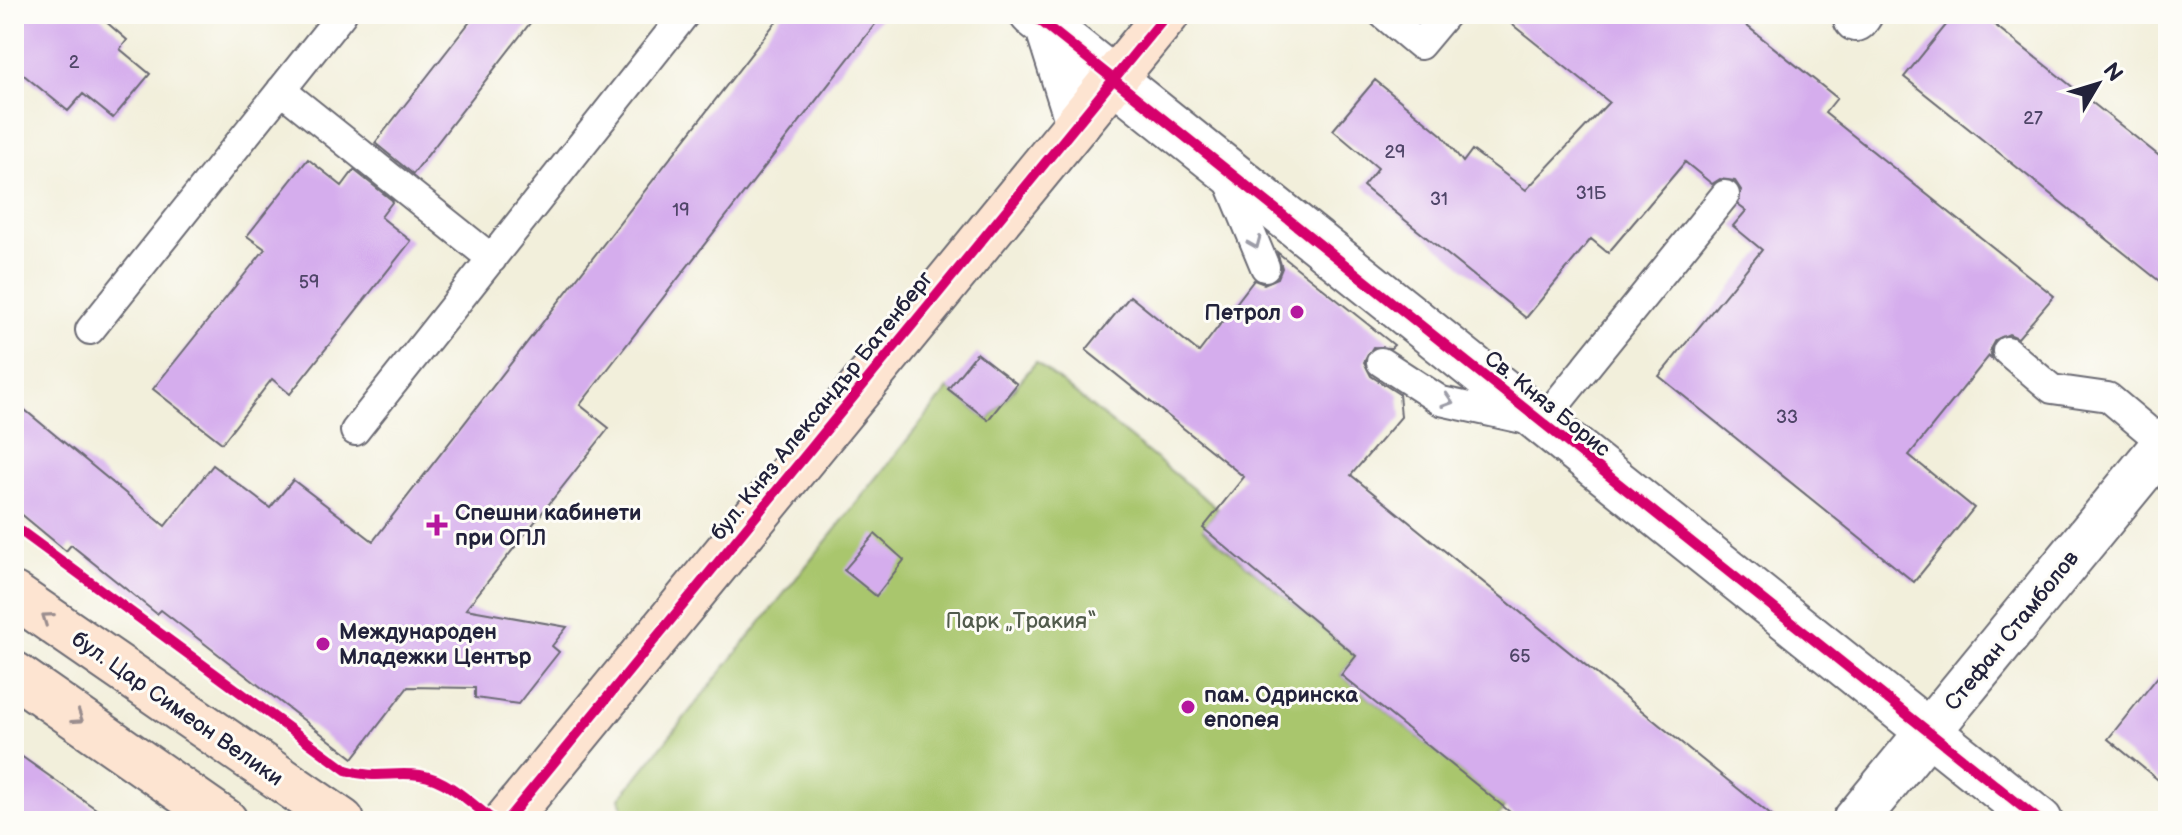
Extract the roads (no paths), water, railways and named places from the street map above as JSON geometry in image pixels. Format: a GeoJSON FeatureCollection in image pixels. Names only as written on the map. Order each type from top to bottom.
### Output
{"type":"FeatureCollection","features":[{"type":"Feature","properties":{"kind":"street","name":"бул. Княз Александър Батенберг"},"geometry":{"type":"LineString","coordinates":[[506,821],[1167,14]]}},
{"type":"Feature","properties":{"kind":"street","name":"Св. Княз Борис"},"geometry":{"type":"LineString","coordinates":[[1045,18],[1114,81],[2040,821]]}},
{"type":"Feature","properties":{"kind":"street"},"geometry":{"type":"LineString","coordinates":[[1045,18],[1078,123]]}},
{"type":"Feature","properties":{"kind":"street","name":"Стефан Стамболов"},"geometry":{"type":"LineString","coordinates":[[1855,821],[2166,442]]}},
{"type":"Feature","properties":{"kind":"street","name":"бул. Цар Симеон Велики"},"geometry":{"type":"LineString","coordinates":[[14,595],[342,821]]}},
{"type":"Feature","properties":{"kind":"street"},"geometry":{"type":"LineString","coordinates":[[14,674],[225,821]]}},
{"type":"Feature","properties":{"kind":"lane"},"geometry":{"type":"LineString","coordinates":[[90,330],[342,14]]}},
{"type":"Feature","properties":{"kind":"lane"},"geometry":{"type":"LineString","coordinates":[[355,431],[685,14]]}},
{"type":"Feature","properties":{"kind":"lane"},"geometry":{"type":"LineString","coordinates":[[1383,14],[1420,45],[1446,14]]}},
{"type":"Feature","properties":{"kind":"lane"},"geometry":{"type":"LineString","coordinates":[[281,90],[492,259]]}},
{"type":"Feature","properties":{"kind":"lane"},"geometry":{"type":"LineString","coordinates":[[1223,167],[1265,267]]}},
{"type":"Feature","properties":{"kind":"lane"},"geometry":{"type":"LineString","coordinates":[[1381,362],[1441,401],[1541,423],[1725,195]]}},
{"type":"Feature","properties":{"kind":"lane"},"geometry":{"type":"LineString","coordinates":[[2007,351],[2052,389],[2108,397],[2166,442]]}},
{"type":"Feature","properties":{"kind":"place","name":"Петрол"},"geometry":{"type":"Point","coordinates":[1297,312]}},
{"type":"Feature","properties":{"kind":"place","name":"Спешни кабинети при ОПЛ"},"geometry":{"type":"Point","coordinates":[437,525]}},
{"type":"Feature","properties":{"kind":"place","name":"Международен Младежки Център"},"geometry":{"type":"Point","coordinates":[323,644]}},
{"type":"Feature","properties":{"kind":"place","name":"пам. Одринска епопея"},"geometry":{"type":"Point","coordinates":[1188,707]}},
{"type":"Feature","properties":{"kind":"park label","name":"Парк „Тракия“"},"geometry":{"type":"Point","coordinates":[1021,620]}}]}
